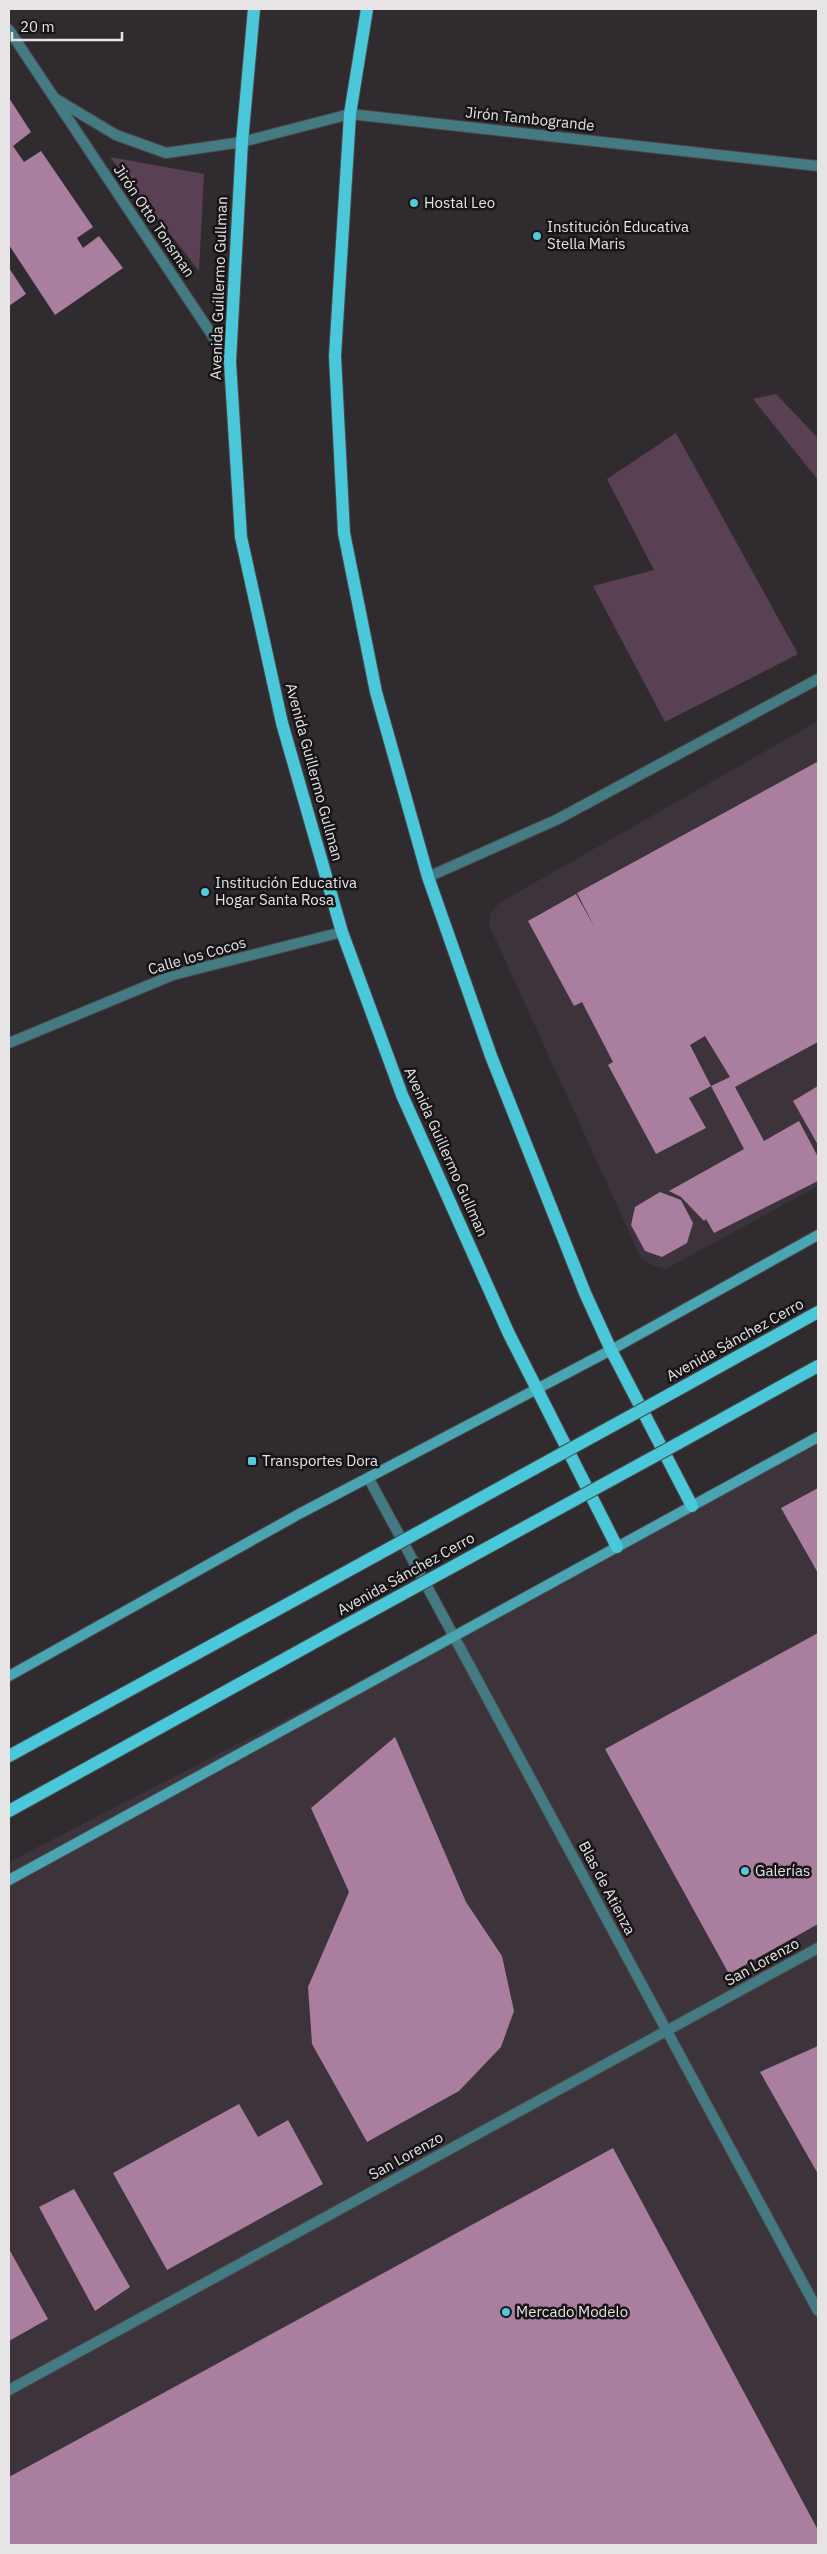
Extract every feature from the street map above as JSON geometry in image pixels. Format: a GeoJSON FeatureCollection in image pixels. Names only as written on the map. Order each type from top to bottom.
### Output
{"type":"FeatureCollection","features":[{"type":"Feature","properties":{"kind":"main road","name":"Avenida Guillermo Gullman"},"geometry":{"type":"LineString","coordinates":[[254,9],[242,142],[230,362],[241,537],[282,722],[342,932],[402,1095],[509,1334],[617,1547]]}},
{"type":"Feature","properties":{"kind":"main road"},"geometry":{"type":"LineString","coordinates":[[367,9],[350,114],[334,356],[344,533],[376,692],[428,878],[495,1065],[585,1293],[611,1350],[692,1506]]}},
{"type":"Feature","properties":{"kind":"main road"},"geometry":{"type":"LineString","coordinates":[[9,1676],[299,1514],[369,1479],[611,1350],[818,1235]]}},
{"type":"Feature","properties":{"kind":"main road","name":"Avenida Sánchez Cerro"},"geometry":{"type":"LineString","coordinates":[[9,1756],[818,1312]]}},
{"type":"Feature","properties":{"kind":"main road","name":"Avenida Sánchez Cerro"},"geometry":{"type":"LineString","coordinates":[[9,1811],[818,1366]]}},
{"type":"Feature","properties":{"kind":"main road"},"geometry":{"type":"LineString","coordinates":[[9,1880],[818,1437]]}},
{"type":"Feature","properties":{"kind":"street","name":"Jirón Otto Tonsman"},"geometry":{"type":"LineString","coordinates":[[9,30],[230,362]]}},
{"type":"Feature","properties":{"kind":"street","name":"Jirón Otto Tonsman"},"geometry":{"type":"LineString","coordinates":[[53,97],[116,135],[166,153],[242,142]]}},
{"type":"Feature","properties":{"kind":"street","name":"Jirón Tambogrande"},"geometry":{"type":"LineString","coordinates":[[242,142],[350,114],[818,166]]}},
{"type":"Feature","properties":{"kind":"street"},"geometry":{"type":"LineString","coordinates":[[428,878],[558,819],[818,679]]}},
{"type":"Feature","properties":{"kind":"street","name":"Calle los Cocos"},"geometry":{"type":"LineString","coordinates":[[9,1043],[173,975],[342,932]]}},
{"type":"Feature","properties":{"kind":"street","name":"Blas de Atienza"},"geometry":{"type":"LineString","coordinates":[[369,1479],[818,2310]]}},
{"type":"Feature","properties":{"kind":"street","name":"San Lorenzo"},"geometry":{"type":"LineString","coordinates":[[9,2390],[818,1948]]}},
{"type":"Feature","properties":{"kind":"shaded area"},"geometry":{"type":"Polygon","coordinates":[[[110,157],[204,174],[199,271],[110,157]]]}},
{"type":"Feature","properties":{"kind":"shaded area"},"geometry":{"type":"Polygon","coordinates":[[[776,394],[818,438],[818,480],[753,399],[776,394]]]}},
{"type":"Feature","properties":{"kind":"shaded area"},"geometry":{"type":"Polygon","coordinates":[[[676,433],[798,654],[665,722],[593,586],[654,570],[607,479],[676,433]]]}},
{"type":"Feature","properties":{"kind":"shaded area"},"geometry":{"type":"Polygon","coordinates":[[[818,721],[818,1186],[666,1269],[652,1265],[641,1258],[489,925],[490,914],[499,903],[818,721]]]}},
{"type":"Feature","properties":{"kind":"shaded area"},"geometry":{"type":"Polygon","coordinates":[[[818,1444],[818,2545],[9,2545],[9,1862],[818,1444]]]}},
{"type":"Feature","properties":{"kind":"building"},"geometry":{"type":"Polygon","coordinates":[[[9,98],[31,132],[13,146],[24,162],[41,151],[93,227],[77,238],[83,248],[99,236],[123,268],[55,315],[9,245],[9,98]]]}},
{"type":"Feature","properties":{"kind":"building"},"geometry":{"type":"Polygon","coordinates":[[[9,268],[26,294],[9,306],[9,268]]]}},
{"type":"Feature","properties":{"kind":"building"},"geometry":{"type":"Polygon","coordinates":[[[817,762],[818,1042],[735,1087],[764,1141],[799,1121],[818,1157],[818,1181],[714,1233],[706,1219],[704,1221],[681,1197],[669,1191],[744,1149],[711,1086],[689,1098],[706,1128],[656,1154],[608,1065],[613,1062],[582,1002],[574,1006],[528,921],[576,894],[595,928],[577,893],[817,762]],[[705,1036],[690,1045],[711,1086],[730,1077],[705,1036]]]}},
{"type":"Feature","properties":{"kind":"building"},"geometry":{"type":"Polygon","coordinates":[[[818,1086],[818,1145],[793,1101],[818,1086]]]}},
{"type":"Feature","properties":{"kind":"building"},"geometry":{"type":"Polygon","coordinates":[[[660,1192],[681,1200],[693,1223],[687,1243],[662,1257],[645,1251],[631,1225],[635,1207],[660,1192]]]}},
{"type":"Feature","properties":{"kind":"building"},"geometry":{"type":"Polygon","coordinates":[[[818,1488],[818,1573],[781,1508],[818,1488]]]}},
{"type":"Feature","properties":{"kind":"building","name":"Galerías"},"geometry":{"type":"Polygon","coordinates":[[[818,1633],[818,1924],[729,1974],[605,1749],[818,1633]]]}},
{"type":"Feature","properties":{"kind":"building"},"geometry":{"type":"Polygon","coordinates":[[[395,1737],[466,1902],[502,1956],[514,2011],[501,2047],[459,2091],[367,2142],[312,2044],[308,1987],[349,1892],[311,1808],[395,1737]]]}},
{"type":"Feature","properties":{"kind":"building"},"geometry":{"type":"Polygon","coordinates":[[[818,2046],[818,2174],[760,2072],[818,2046]]]}},
{"type":"Feature","properties":{"kind":"building"},"geometry":{"type":"Polygon","coordinates":[[[239,2104],[258,2137],[288,2120],[323,2184],[167,2270],[113,2173],[239,2104]]]}},
{"type":"Feature","properties":{"kind":"building","name":"Mercado Modelo"},"geometry":{"type":"Polygon","coordinates":[[[613,2148],[818,2530],[818,2545],[9,2545],[9,2477],[613,2148]]]}},
{"type":"Feature","properties":{"kind":"building"},"geometry":{"type":"Polygon","coordinates":[[[74,2189],[130,2287],[95,2311],[39,2207],[74,2189]]]}},
{"type":"Feature","properties":{"kind":"building"},"geometry":{"type":"Polygon","coordinates":[[[9,2249],[48,2319],[9,2341],[9,2249]]]}},
{"type":"Feature","properties":{"kind":"place","name":"Hostal Leo"},"geometry":{"type":"Point","coordinates":[414,203]}},
{"type":"Feature","properties":{"kind":"place","name":"Institución Educativa Stella Maris"},"geometry":{"type":"Point","coordinates":[537,236]}},
{"type":"Feature","properties":{"kind":"place","name":"Institución Educativa Hogar Santa Rosa"},"geometry":{"type":"Point","coordinates":[205,892]}},
{"type":"Feature","properties":{"kind":"place","name":"Transportes Dora"},"geometry":{"type":"Point","coordinates":[252,1461]}},
{"type":"Feature","properties":{"kind":"place","name":"Galerías"},"geometry":{"type":"Point","coordinates":[745,1871]}},
{"type":"Feature","properties":{"kind":"place","name":"Mercado Modelo"},"geometry":{"type":"Point","coordinates":[506,2312]}}]}
